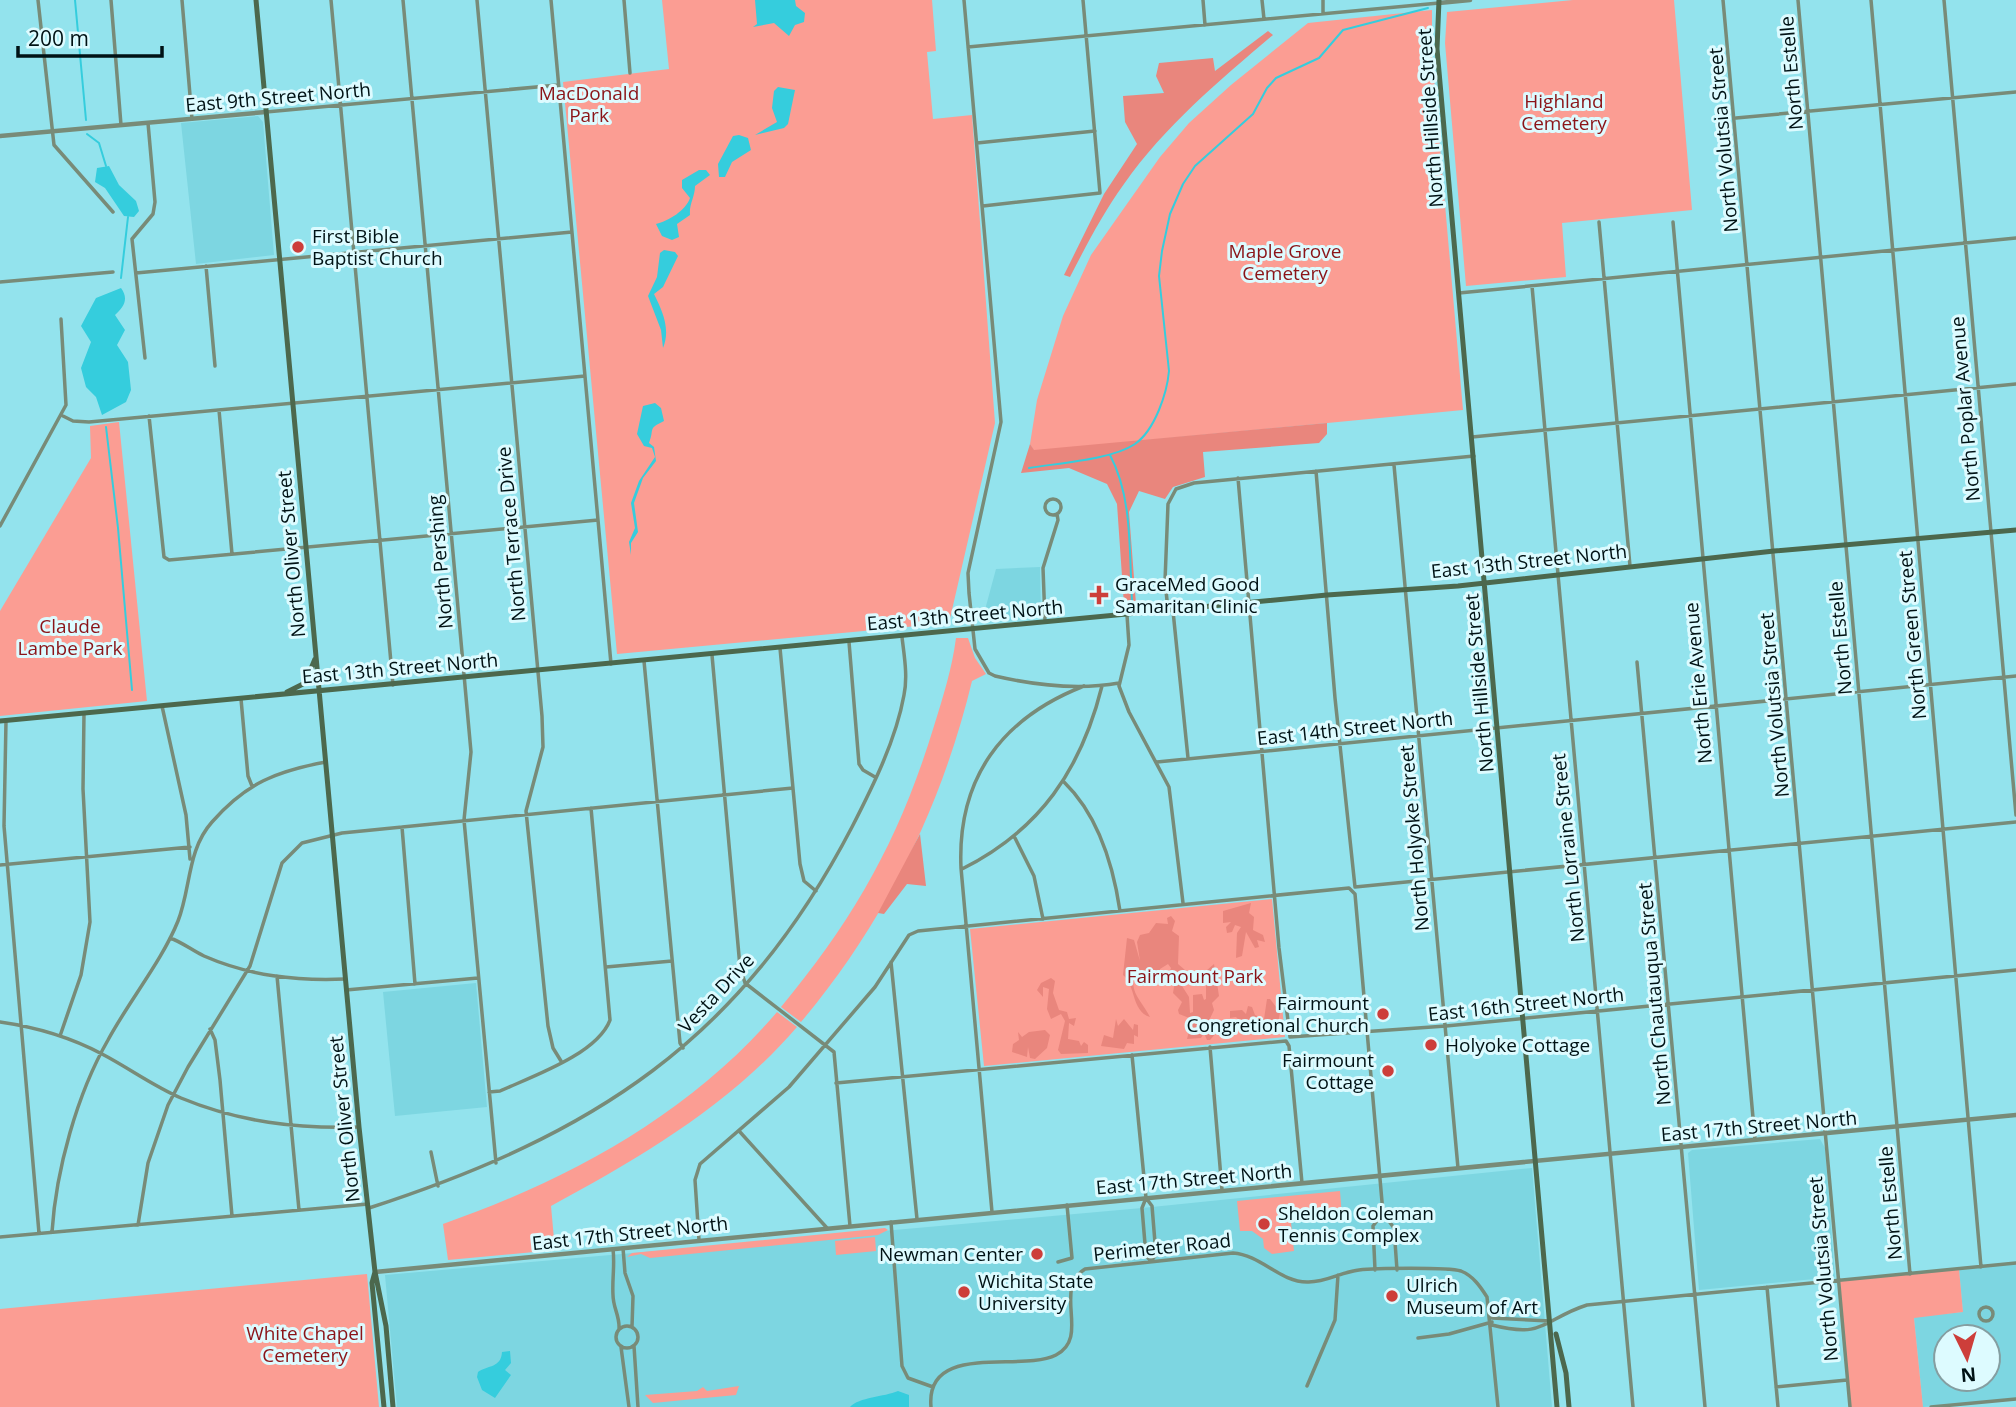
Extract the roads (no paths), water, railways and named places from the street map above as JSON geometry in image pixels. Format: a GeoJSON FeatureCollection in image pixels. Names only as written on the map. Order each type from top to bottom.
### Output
{"type":"FeatureCollection","features":[{"type":"Feature","properties":{"kind":"main road","name":"North Oliver Street"},"geometry":{"type":"LineString","coordinates":[[256,0],[359,1127],[375,1272],[386,1326],[393,1407]]}},
{"type":"Feature","properties":{"kind":"main road","name":"North Hillside Street"},"geometry":{"type":"LineString","coordinates":[[1439,1],[1437,49],[1552,1321],[1557,1407]]}},
{"type":"Feature","properties":{"kind":"main road","name":"East 13th Street North"},"geometry":{"type":"LineString","coordinates":[[3,721],[1248,605],[1327,595],[1486,583],[1702,558],[2016,530]]}},
{"type":"Feature","properties":{"kind":"main road"},"geometry":{"type":"LineString","coordinates":[[281,695],[305,683],[316,656]]}},
{"type":"Feature","properties":{"kind":"main road","name":"North Oliver Street"},"geometry":{"type":"LineString","coordinates":[[375,1272],[372,1283],[384,1407]]}},
{"type":"Feature","properties":{"kind":"main road","name":"North Hillside Street"},"geometry":{"type":"LineString","coordinates":[[1552,1321],[1566,1373],[1569,1407]]}},
{"type":"Feature","properties":{"kind":"street"},"geometry":{"type":"LineString","coordinates":[[38,0],[50,131],[54,145],[113,212]]}},
{"type":"Feature","properties":{"kind":"street"},"geometry":{"type":"LineString","coordinates":[[111,0],[121,125]]}},
{"type":"Feature","properties":{"kind":"street"},"geometry":{"type":"LineString","coordinates":[[182,0],[192,119]]}},
{"type":"Feature","properties":{"kind":"street"},"geometry":{"type":"LineString","coordinates":[[331,0],[393,685]]}},
{"type":"Feature","properties":{"kind":"street","name":"North Pershing"},"geometry":{"type":"LineString","coordinates":[[404,0],[471,752],[464,820],[496,1163]]}},
{"type":"Feature","properties":{"kind":"street","name":"North Terrace Drive"},"geometry":{"type":"LineString","coordinates":[[477,0],[543,747],[527,814],[548,1026],[553,1048],[561,1061]]}},
{"type":"Feature","properties":{"kind":"street"},"geometry":{"type":"LineString","coordinates":[[551,0],[611,664]]}},
{"type":"Feature","properties":{"kind":"street"},"geometry":{"type":"LineString","coordinates":[[624,0],[630,73]]}},
{"type":"Feature","properties":{"kind":"street"},"geometry":{"type":"LineString","coordinates":[[964,0],[1001,422],[968,573],[975,649],[989,673],[995,676],[1045,684],[1102,686],[1119,683]]}},
{"type":"Feature","properties":{"kind":"street"},"geometry":{"type":"LineString","coordinates":[[983,206],[1100,193],[1083,0]]}},
{"type":"Feature","properties":{"kind":"street"},"geometry":{"type":"LineString","coordinates":[[1203,0],[1205,25]]}},
{"type":"Feature","properties":{"kind":"street"},"geometry":{"type":"LineString","coordinates":[[1262,0],[1264,19]]}},
{"type":"Feature","properties":{"kind":"street"},"geometry":{"type":"LineString","coordinates":[[1323,0],[1323,14]]}},
{"type":"Feature","properties":{"kind":"street"},"geometry":{"type":"LineString","coordinates":[[968,47],[1470,0]]}},
{"type":"Feature","properties":{"kind":"street","name":"North Volutsia Street"},"geometry":{"type":"LineString","coordinates":[[1723,0],[1850,1407]]}},
{"type":"Feature","properties":{"kind":"street","name":"North Estelle"},"geometry":{"type":"LineString","coordinates":[[1798,0],[1910,1274]]}},
{"type":"Feature","properties":{"kind":"street","name":"North Green Street"},"geometry":{"type":"LineString","coordinates":[[1871,0],[1981,1267]]}},
{"type":"Feature","properties":{"kind":"street","name":"North Poplar Avenue"},"geometry":{"type":"LineString","coordinates":[[1944,0],[2016,816]]}},
{"type":"Feature","properties":{"kind":"street","name":"East 9th Street North"},"geometry":{"type":"LineString","coordinates":[[0,136],[558,85]]}},
{"type":"Feature","properties":{"kind":"street"},"geometry":{"type":"LineString","coordinates":[[1735,118],[2016,92]]}},
{"type":"Feature","properties":{"kind":"street"},"geometry":{"type":"LineString","coordinates":[[145,358],[133,234],[152,214],[155,202],[148,123]]}},
{"type":"Feature","properties":{"kind":"street"},"geometry":{"type":"LineString","coordinates":[[977,143],[1095,131]]}},
{"type":"Feature","properties":{"kind":"street"},"geometry":{"type":"LineString","coordinates":[[1600,222],[1630,566]]}},
{"type":"Feature","properties":{"kind":"street","name":"North Erie Avenue"},"geometry":{"type":"LineString","coordinates":[[1673,222],[1755,1140]]}},
{"type":"Feature","properties":{"kind":"street"},"geometry":{"type":"LineString","coordinates":[[136,273],[572,232]]}},
{"type":"Feature","properties":{"kind":"street"},"geometry":{"type":"LineString","coordinates":[[1459,293],[2016,237]]}},
{"type":"Feature","properties":{"kind":"street"},"geometry":{"type":"LineString","coordinates":[[206,266],[215,366]]}},
{"type":"Feature","properties":{"kind":"street"},"geometry":{"type":"LineString","coordinates":[[0,282],[113,272]]}},
{"type":"Feature","properties":{"kind":"street","name":"North Lorraine Street"},"geometry":{"type":"LineString","coordinates":[[1532,286],[1633,1407]]}},
{"type":"Feature","properties":{"kind":"street"},"geometry":{"type":"LineString","coordinates":[[0,527],[63,416],[68,392],[61,320]]}},
{"type":"Feature","properties":{"kind":"street"},"geometry":{"type":"LineString","coordinates":[[63,416],[80,423],[585,376]]}},
{"type":"Feature","properties":{"kind":"street"},"geometry":{"type":"LineString","coordinates":[[1472,437],[2016,384]]}},
{"type":"Feature","properties":{"kind":"street"},"geometry":{"type":"LineString","coordinates":[[219,410],[232,554]]}},
{"type":"Feature","properties":{"kind":"street"},"geometry":{"type":"LineString","coordinates":[[149,416],[166,559],[598,520]]}},
{"type":"Feature","properties":{"kind":"street"},"geometry":{"type":"LineString","coordinates":[[1188,758],[1165,581],[1168,504],[1176,489],[1195,483],[1238,478],[1474,456]]}},
{"type":"Feature","properties":{"kind":"street","name":"North Holyoke Street"},"geometry":{"type":"LineString","coordinates":[[1394,465],[1458,1168]]}},
{"type":"Feature","properties":{"kind":"street"},"geometry":{"type":"LineString","coordinates":[[1316,471],[1379,1176],[1383,1213],[1394,1228],[1397,1270]]}},
{"type":"Feature","properties":{"kind":"street"},"geometry":{"type":"LineString","coordinates":[[1238,478],[1302,1183]]}},
{"type":"Feature","properties":{"kind":"street"},"geometry":{"type":"LineString","coordinates":[[1046,623],[1043,568],[1058,520],[1057,514],[1061,509],[1060,502],[1048,500],[1046,511],[1057,514]]}},
{"type":"Feature","properties":{"kind":"street"},"geometry":{"type":"LineString","coordinates":[[1127,615],[1129,645],[1119,683],[1129,712],[1169,787],[1184,904]]}},
{"type":"Feature","properties":{"kind":"street","name":"Vesta Drive"},"geometry":{"type":"LineString","coordinates":[[0,1237],[369,1206],[438,1186],[496,1163],[604,1107],[643,1081],[683,1048],[746,984],[790,930],[816,891],[831,867],[875,777],[904,695],[902,636]]}},
{"type":"Feature","properties":{"kind":"street"},"geometry":{"type":"LineString","coordinates":[[849,642],[859,764],[863,770],[875,777]]}},
{"type":"Feature","properties":{"kind":"street"},"geometry":{"type":"LineString","coordinates":[[780,648],[801,873],[808,886],[816,891]]}},
{"type":"Feature","properties":{"kind":"street"},"geometry":{"type":"LineString","coordinates":[[712,654],[740,967],[746,984],[834,1052],[850,1226]]}},
{"type":"Feature","properties":{"kind":"street"},"geometry":{"type":"LineString","coordinates":[[644,661],[672,961],[683,1048]]}},
{"type":"Feature","properties":{"kind":"street","name":"North Chautauqua Street"},"geometry":{"type":"LineString","coordinates":[[1637,662],[1705,1407]]}},
{"type":"Feature","properties":{"kind":"street","name":"East 14th Street North"},"geometry":{"type":"LineString","coordinates":[[1157,762],[2016,676]]}},
{"type":"Feature","properties":{"kind":"street"},"geometry":{"type":"LineString","coordinates":[[992,1212],[961,869],[962,819],[970,792],[986,759],[1026,716],[1060,695],[1086,685]]}},
{"type":"Feature","properties":{"kind":"street"},"geometry":{"type":"LineString","coordinates":[[961,869],[1015,838],[1038,816],[1064,782],[1084,741],[1102,686]]}},
{"type":"Feature","properties":{"kind":"street"},"geometry":{"type":"LineString","coordinates":[[241,699],[248,776],[252,786]]}},
{"type":"Feature","properties":{"kind":"street"},"geometry":{"type":"LineString","coordinates":[[52,1232],[65,1155],[102,1054],[170,937],[182,909],[190,847],[186,815],[162,706]]}},
{"type":"Feature","properties":{"kind":"street"},"geometry":{"type":"LineString","coordinates":[[60,1037],[81,975],[90,922],[84,713]]}},
{"type":"Feature","properties":{"kind":"street"},"geometry":{"type":"LineString","coordinates":[[3,721],[7,864],[39,1233]]}},
{"type":"Feature","properties":{"kind":"street"},"geometry":{"type":"LineString","coordinates":[[190,862],[210,824],[252,786],[285,770],[326,762]]}},
{"type":"Feature","properties":{"kind":"street"},"geometry":{"type":"LineString","coordinates":[[1064,782],[1076,793],[1098,829],[1115,880],[1120,911]]}},
{"type":"Feature","properties":{"kind":"street"},"geometry":{"type":"LineString","coordinates":[[138,1224],[148,1163],[173,1094],[246,971],[282,863],[302,843],[332,834],[793,788]]}},
{"type":"Feature","properties":{"kind":"street"},"geometry":{"type":"LineString","coordinates":[[488,1092],[500,1091],[592,1045],[605,1032],[610,1020],[591,808]]}},
{"type":"Feature","properties":{"kind":"street"},"geometry":{"type":"LineString","coordinates":[[699,1240],[696,1172],[709,1156],[789,1087],[912,934],[967,926],[2016,821]]}},
{"type":"Feature","properties":{"kind":"street"},"geometry":{"type":"LineString","coordinates":[[402,827],[415,984]]}},
{"type":"Feature","properties":{"kind":"street"},"geometry":{"type":"LineString","coordinates":[[1015,838],[1034,876],[1043,919]]}},
{"type":"Feature","properties":{"kind":"street"},"geometry":{"type":"LineString","coordinates":[[0,865],[190,847]]}},
{"type":"Feature","properties":{"kind":"street"},"geometry":{"type":"LineString","coordinates":[[170,937],[203,955],[246,971],[302,981],[345,979]]}},
{"type":"Feature","properties":{"kind":"street"},"geometry":{"type":"LineString","coordinates":[[606,967],[672,961]]}},
{"type":"Feature","properties":{"kind":"street"},"geometry":{"type":"LineString","coordinates":[[891,962],[917,1219]]}},
{"type":"Feature","properties":{"kind":"street","name":"East 16th Street North"},"geometry":{"type":"LineString","coordinates":[[836,1083],[2016,970]]}},
{"type":"Feature","properties":{"kind":"street"},"geometry":{"type":"LineString","coordinates":[[277,976],[299,1210]]}},
{"type":"Feature","properties":{"kind":"street"},"geometry":{"type":"LineString","coordinates":[[346,990],[478,978]]}},
{"type":"Feature","properties":{"kind":"street"},"geometry":{"type":"LineString","coordinates":[[0,1022],[60,1037],[102,1054],[173,1094],[222,1113],[292,1127],[359,1127]]}},
{"type":"Feature","properties":{"kind":"street"},"geometry":{"type":"LineString","coordinates":[[210,1029],[215,1040],[232,1216]]}},
{"type":"Feature","properties":{"kind":"street"},"geometry":{"type":"LineString","coordinates":[[1209,1047],[1222,1191]]}},
{"type":"Feature","properties":{"kind":"street"},"geometry":{"type":"LineString","coordinates":[[1132,1055],[1146,1198],[1142,1208],[1146,1256],[1151,1261],[1156,1255],[1152,1206],[1146,1198]]}},
{"type":"Feature","properties":{"kind":"street","name":"East 17th Street North"},"geometry":{"type":"LineString","coordinates":[[375,1272],[2016,1115]]}},
{"type":"Feature","properties":{"kind":"street"},"geometry":{"type":"LineString","coordinates":[[740,1132],[827,1228]]}},
{"type":"Feature","properties":{"kind":"street"},"geometry":{"type":"LineString","coordinates":[[431,1152],[430,1161],[438,1186]]}},
{"type":"Feature","properties":{"kind":"street"},"geometry":{"type":"LineString","coordinates":[[1058,1262],[1072,1258],[1067,1205]]}},
{"type":"Feature","properties":{"kind":"street"},"geometry":{"type":"LineString","coordinates":[[1375,1270],[1373,1226],[1383,1213]]}},
{"type":"Feature","properties":{"kind":"street"},"geometry":{"type":"LineString","coordinates":[[891,1222],[902,1366],[908,1378],[933,1387],[931,1407]]}},
{"type":"Feature","properties":{"kind":"street"},"geometry":{"type":"LineString","coordinates":[[623,1248],[625,1273],[633,1296],[632,1327],[638,1336],[634,1346],[638,1407]]}},
{"type":"Feature","properties":{"kind":"street"},"geometry":{"type":"LineString","coordinates":[[613,1249],[616,1274],[613,1298],[620,1318],[616,1338],[621,1347],[629,1407]]}},
{"type":"Feature","properties":{"kind":"street","name":"Perimeter Road"},"geometry":{"type":"LineString","coordinates":[[933,1387],[941,1375],[954,1367],[1056,1354],[1065,1347],[1071,1335],[1069,1294],[1076,1275],[1094,1266],[1238,1253],[1258,1259],[1294,1280],[1305,1283],[1359,1270],[1442,1268],[1462,1272],[1477,1282],[1487,1297],[1498,1407]]}},
{"type":"Feature","properties":{"kind":"street"},"geometry":{"type":"LineString","coordinates":[[1491,1321],[1509,1329],[1534,1330],[1546,1327],[1568,1311],[1587,1305],[2016,1263]]}},
{"type":"Feature","properties":{"kind":"street"},"geometry":{"type":"LineString","coordinates":[[1307,1387],[1335,1321],[1338,1275]]}},
{"type":"Feature","properties":{"kind":"street"},"geometry":{"type":"LineString","coordinates":[[1767,1287],[1778,1407]]}},
{"type":"Feature","properties":{"kind":"street"},"geometry":{"type":"LineString","coordinates":[[1986,1306],[1993,1314],[1985,1321],[1979,1312],[1986,1306]]}},
{"type":"Feature","properties":{"kind":"street"},"geometry":{"type":"LineString","coordinates":[[1418,1338],[1449,1334],[1491,1321],[1552,1321]]}},
{"type":"Feature","properties":{"kind":"street"},"geometry":{"type":"LineString","coordinates":[[619,1329],[632,1327]]}},
{"type":"Feature","properties":{"kind":"street"},"geometry":{"type":"LineString","coordinates":[[621,1347],[634,1346]]}},
{"type":"Feature","properties":{"kind":"street"},"geometry":{"type":"LineString","coordinates":[[1776,1387],[1847,1380]]}},
{"type":"Feature","properties":{"kind":"street"},"geometry":{"type":"LineString","coordinates":[[1931,1407],[2016,1399]]}},
{"type":"Feature","properties":{"kind":"street"},"geometry":{"type":"LineString","coordinates":[[1995,1401],[1996,1407]]}},
{"type":"Feature","properties":{"kind":"waterway"},"geometry":{"type":"LineString","coordinates":[[75,0],[86,120]]}},
{"type":"Feature","properties":{"kind":"waterway"},"geometry":{"type":"LineString","coordinates":[[1029,468],[1112,454],[1135,444],[1154,421],[1163,400],[1169,371],[1159,276],[1162,251],[1170,214],[1183,184],[1195,166],[1253,114],[1267,88],[1276,78],[1319,58],[1343,30],[1428,8]]}},
{"type":"Feature","properties":{"kind":"waterway"},"geometry":{"type":"LineString","coordinates":[[87,134],[99,143],[106,166]]}},
{"type":"Feature","properties":{"kind":"waterway"},"geometry":{"type":"LineString","coordinates":[[121,278],[128,217]]}},
{"type":"Feature","properties":{"kind":"waterway"},"geometry":{"type":"LineString","coordinates":[[106,427],[132,690]]}},
{"type":"Feature","properties":{"kind":"waterway"},"geometry":{"type":"LineString","coordinates":[[1110,455],[1123,489],[1126,507],[1132,601]]}},
{"type":"Feature","properties":{"kind":"place","name":"First Bible Baptist Church"},"geometry":{"type":"Point","coordinates":[298,247]}},
{"type":"Feature","properties":{"kind":"place","name":"GraceMed Good Samaritan Clinic"},"geometry":{"type":"Point","coordinates":[1099,595]}},
{"type":"Feature","properties":{"kind":"place","name":"Fairmount Congretional Church"},"geometry":{"type":"Point","coordinates":[1383,1014]}},
{"type":"Feature","properties":{"kind":"place","name":"Holyoke Cottage"},"geometry":{"type":"Point","coordinates":[1431,1045]}},
{"type":"Feature","properties":{"kind":"place","name":"Fairmount Cottage"},"geometry":{"type":"Point","coordinates":[1388,1071]}},
{"type":"Feature","properties":{"kind":"place","name":"Sheldon Coleman Tennis Complex"},"geometry":{"type":"Point","coordinates":[1264,1224]}},
{"type":"Feature","properties":{"kind":"place","name":"Newman Center"},"geometry":{"type":"Point","coordinates":[1037,1254]}},
{"type":"Feature","properties":{"kind":"place","name":"Wichita State University"},"geometry":{"type":"Point","coordinates":[964,1292]}},
{"type":"Feature","properties":{"kind":"place","name":"Ulrich Museum of Art"},"geometry":{"type":"Point","coordinates":[1392,1296]}},
{"type":"Feature","properties":{"kind":"park label","name":"MacDonald Park"},"geometry":{"type":"Point","coordinates":[589,104]}},
{"type":"Feature","properties":{"kind":"park label","name":"Highland Cemetery"},"geometry":{"type":"Point","coordinates":[1564,112]}},
{"type":"Feature","properties":{"kind":"park label","name":"Maple Grove Cemetery"},"geometry":{"type":"Point","coordinates":[1285,262]}},
{"type":"Feature","properties":{"kind":"park label","name":"Claude Lambe Park"},"geometry":{"type":"Point","coordinates":[70,637]}},
{"type":"Feature","properties":{"kind":"park label","name":"Fairmount Park"},"geometry":{"type":"Point","coordinates":[1195,976]}},
{"type":"Feature","properties":{"kind":"park label","name":"White Chapel Cemetery"},"geometry":{"type":"Point","coordinates":[305,1344]}}]}
